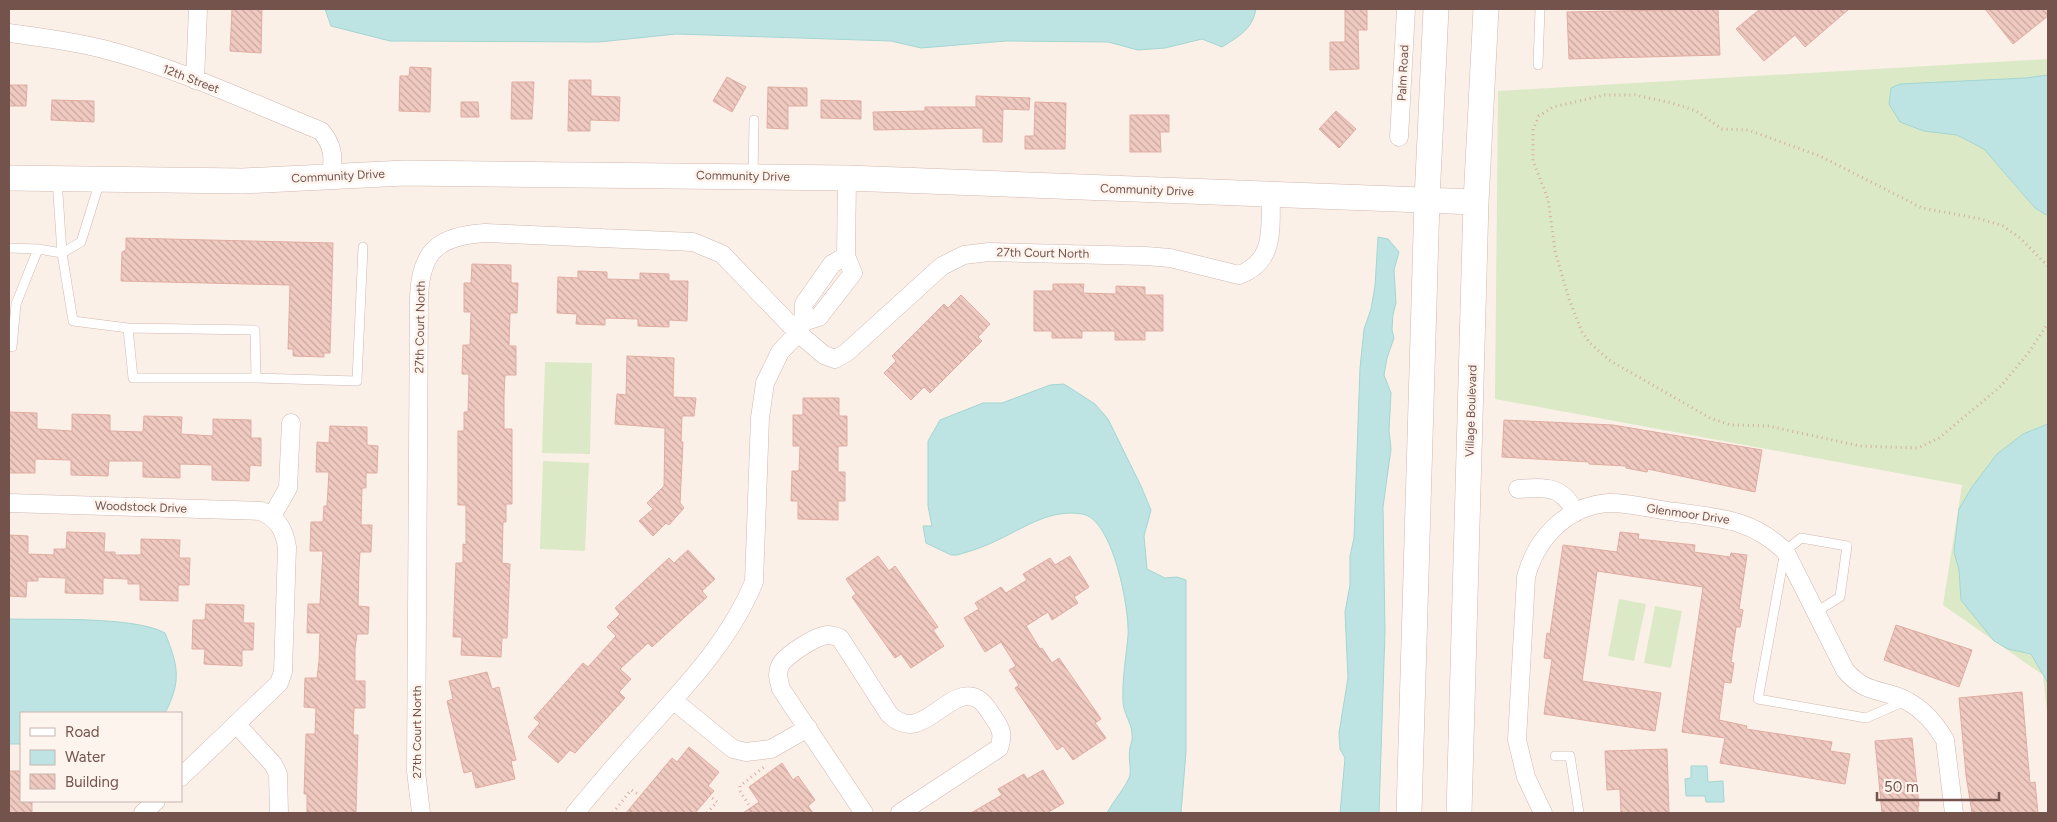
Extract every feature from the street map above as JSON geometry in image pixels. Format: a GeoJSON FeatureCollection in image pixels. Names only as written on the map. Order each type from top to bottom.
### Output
{"type":"FeatureCollection","features":[{"type":"Feature","properties":{"kind":"street"},"geometry":{"type":"LineString","coordinates":[[195,80],[198,9]]}},
{"type":"Feature","properties":{"kind":"street","name":"Palm Road"},"geometry":{"type":"LineString","coordinates":[[1399,137],[1406,9]]}},
{"type":"Feature","properties":{"kind":"street"},"geometry":{"type":"LineString","coordinates":[[1409,813],[1427,200],[1436,9]]}},
{"type":"Feature","properties":{"kind":"street","name":"Village Boulevard"},"geometry":{"type":"LineString","coordinates":[[1458,813],[1476,202],[1486,9]]}},
{"type":"Feature","properties":{"kind":"street","name":"12th Street"},"geometry":{"type":"LineString","coordinates":[[9,33],[55,39],[102,49],[149,63],[321,131],[330,141],[333,152],[331,176]]}},
{"type":"Feature","properties":{"kind":"street","name":"Community Drive"},"geometry":{"type":"LineString","coordinates":[[9,178],[243,181],[405,172],[753,176],[1476,202]]}},
{"type":"Feature","properties":{"kind":"street"},"geometry":{"type":"LineString","coordinates":[[575,813],[627,751],[674,701],[726,634],[744,606],[754,582],[760,418],[765,383],[780,352],[801,327],[804,304],[832,264],[846,256],[847,178]]}},
{"type":"Feature","properties":{"kind":"street","name":"27th Court North"},"geometry":{"type":"LineString","coordinates":[[421,813],[416,771],[419,280],[425,261],[434,248],[450,239],[465,235],[485,234],[693,242],[722,254],[801,327],[824,355],[836,359],[846,354],[942,266],[958,257],[976,252],[1146,256],[1170,258],[1239,275],[1250,271],[1265,254],[1269,242],[1271,196]]}},
{"type":"Feature","properties":{"kind":"street"},"geometry":{"type":"LineString","coordinates":[[182,776],[272,692],[279,683],[283,672],[287,547],[283,530],[272,516],[288,488],[291,423]]}},
{"type":"Feature","properties":{"kind":"street"},"geometry":{"type":"LineString","coordinates":[[1518,489],[1539,487],[1562,493],[1570,502],[1575,513]]}},
{"type":"Feature","properties":{"kind":"street","name":"Woodstock Drive"},"geometry":{"type":"LineString","coordinates":[[9,503],[261,511],[272,516]]}},
{"type":"Feature","properties":{"kind":"street","name":"Glenmoor Drive"},"geometry":{"type":"LineString","coordinates":[[1543,813],[1526,777],[1517,740],[1526,577],[1540,544],[1556,526],[1575,513],[1609,503],[1730,519],[1754,528],[1785,551],[1846,670],[1853,678],[1872,690],[1906,700],[1932,721],[1945,740],[1954,813]]}},
{"type":"Feature","properties":{"kind":"street"},"geometry":{"type":"LineString","coordinates":[[864,813],[782,689],[778,678],[780,666],[787,656],[817,638],[829,634],[840,638],[888,714],[897,722],[916,724],[958,698],[969,695],[980,699],[1000,726],[1003,737],[999,748],[900,813]]}},
{"type":"Feature","properties":{"kind":"street"},"geometry":{"type":"LineString","coordinates":[[674,701],[733,749],[746,752],[771,749],[808,728]]}},
{"type":"Feature","properties":{"kind":"street"},"geometry":{"type":"LineString","coordinates":[[237,725],[273,764],[278,774],[279,813]]}},
{"type":"Feature","properties":{"kind":"street"},"geometry":{"type":"LineString","coordinates":[[143,813],[155,802]]}},
{"type":"Feature","properties":{"kind":"lane"},"geometry":{"type":"LineString","coordinates":[[1538,65],[1540,9]]}},
{"type":"Feature","properties":{"kind":"lane"},"geometry":{"type":"LineString","coordinates":[[753,176],[754,120]]}},
{"type":"Feature","properties":{"kind":"lane"},"geometry":{"type":"LineString","coordinates":[[57,179],[62,253],[73,321],[128,328],[255,330],[256,378]]}},
{"type":"Feature","properties":{"kind":"lane"},"geometry":{"type":"LineString","coordinates":[[9,248],[38,249],[62,253],[81,242],[100,180]]}},
{"type":"Feature","properties":{"kind":"lane"},"geometry":{"type":"LineString","coordinates":[[128,328],[133,378],[256,378],[357,381],[362,247]]}},
{"type":"Feature","properties":{"kind":"lane"},"geometry":{"type":"LineString","coordinates":[[12,347],[16,304],[38,249]]}},
{"type":"Feature","properties":{"kind":"lane"},"geometry":{"type":"LineString","coordinates":[[1816,612],[1840,597],[1847,546],[1800,538],[1785,551],[1758,699],[1866,718],[1906,700]]}},
{"type":"Feature","properties":{"kind":"lane"},"geometry":{"type":"LineString","coordinates":[[1555,756],[1570,756],[1579,813]]}},
{"type":"Feature","properties":{"kind":"path"},"geometry":{"type":"LineString","coordinates":[[2048,266],[2020,238],[2003,226],[1922,208],[1820,156],[1748,130],[1722,129],[1696,111],[1672,103],[1635,95],[1605,95],[1544,111],[1535,122],[1533,129],[1534,161],[1548,199],[1556,251],[1572,306],[1582,332],[1590,343],[1610,360],[1710,418],[1731,425],[1768,426],[1860,446],[1918,448],[1938,438],[2001,386],[2029,352],[2048,323]]}},
{"type":"Feature","properties":{"kind":"path"},"geometry":{"type":"LineString","coordinates":[[754,813],[740,791],[740,786],[772,762]]}},
{"type":"Feature","properties":{"kind":"path"},"geometry":{"type":"LineString","coordinates":[[613,813],[631,790],[638,794]]}},
{"type":"Feature","properties":{"kind":"path"},"geometry":{"type":"LineString","coordinates":[[707,813],[716,802],[712,798]]}},
{"type":"Feature","properties":{"kind":"green space"},"geometry":{"type":"Polygon","coordinates":[[[2048,59],[2048,722],[2043,675],[1943,605],[1962,485],[1495,399],[1498,91],[2048,59]]]}},
{"type":"Feature","properties":{"kind":"green space"},"geometry":{"type":"Polygon","coordinates":[[[545,362],[592,363],[590,454],[542,453],[545,362]]]}},
{"type":"Feature","properties":{"kind":"green space"},"geometry":{"type":"Polygon","coordinates":[[[543,461],[589,463],[585,551],[540,549],[543,461]]]}},
{"type":"Feature","properties":{"kind":"green space"},"geometry":{"type":"Polygon","coordinates":[[[1619,599],[1646,604],[1634,661],[1608,656],[1619,599]]]}},
{"type":"Feature","properties":{"kind":"green space"},"geometry":{"type":"Polygon","coordinates":[[[1655,606],[1682,611],[1671,668],[1644,663],[1655,606]]]}},
{"type":"Feature","properties":{"kind":"water"},"geometry":{"type":"Polygon","coordinates":[[[325,9],[1256,9],[1251,22],[1244,32],[1222,47],[1202,39],[1165,48],[1138,50],[1108,42],[1006,41],[921,48],[891,41],[676,34],[599,42],[390,41],[331,26],[325,9]]]}},
{"type":"Feature","properties":{"kind":"water"},"geometry":{"type":"Polygon","coordinates":[[[2048,75],[2048,216],[2035,208],[1984,149],[1957,135],[1924,131],[1900,122],[1889,104],[1891,88],[1900,84],[2026,78],[2048,75]]]}},
{"type":"Feature","properties":{"kind":"water"},"geometry":{"type":"Polygon","coordinates":[[[1378,237],[1388,239],[1399,252],[1394,270],[1396,303],[1392,330],[1394,338],[1387,358],[1384,375],[1391,393],[1389,430],[1391,449],[1383,507],[1385,631],[1379,813],[1340,813],[1345,758],[1340,749],[1339,733],[1348,678],[1345,612],[1350,585],[1350,556],[1354,538],[1360,368],[1364,329],[1371,309],[1375,286],[1378,237]]]}},
{"type":"Feature","properties":{"kind":"water"},"geometry":{"type":"Polygon","coordinates":[[[1064,384],[1095,404],[1108,419],[1141,486],[1151,510],[1144,536],[1147,569],[1165,578],[1177,577],[1186,580],[1186,752],[1181,813],[1107,813],[1130,775],[1129,751],[1132,735],[1123,705],[1128,624],[1122,587],[1111,548],[1103,531],[1093,519],[1082,514],[1071,513],[1050,516],[989,544],[957,555],[951,555],[926,543],[923,526],[932,526],[928,506],[928,441],[940,420],[983,403],[1002,403],[1050,385],[1064,384]]]}},
{"type":"Feature","properties":{"kind":"water"},"geometry":{"type":"Polygon","coordinates":[[[2048,424],[2048,683],[2031,654],[2008,649],[1994,641],[1961,600],[1959,570],[1954,552],[1959,509],[1972,487],[1997,454],[2023,434],[2048,424]]]}},
{"type":"Feature","properties":{"kind":"water"},"geometry":{"type":"Polygon","coordinates":[[[9,619],[112,621],[151,628],[165,633],[173,654],[176,673],[174,692],[165,712],[20,712],[20,744],[9,744],[9,619]]]}},
{"type":"Feature","properties":{"kind":"water"},"geometry":{"type":"Polygon","coordinates":[[[1691,766],[1707,766],[1708,782],[1723,781],[1724,802],[1706,802],[1705,796],[1686,796],[1685,779],[1691,778],[1691,766]]]}},
{"type":"Feature","properties":{"kind":"building"},"geometry":{"type":"Polygon","coordinates":[[[232,9],[262,9],[261,53],[230,51],[232,9]]]}},
{"type":"Feature","properties":{"kind":"building"},"geometry":{"type":"Polygon","coordinates":[[[1345,9],[1367,9],[1367,30],[1358,30],[1359,69],[1330,70],[1330,42],[1345,42],[1345,9]]]}},
{"type":"Feature","properties":{"kind":"building"},"geometry":{"type":"Polygon","coordinates":[[[1718,9],[1720,55],[1569,59],[1567,12],[1718,9]]]}},
{"type":"Feature","properties":{"kind":"building"},"geometry":{"type":"Polygon","coordinates":[[[1760,9],[1849,9],[1805,47],[1795,35],[1764,61],[1736,29],[1760,9]]]}},
{"type":"Feature","properties":{"kind":"building"},"geometry":{"type":"Polygon","coordinates":[[[1985,9],[2048,9],[2048,16],[2013,44],[1985,9]]]}},
{"type":"Feature","properties":{"kind":"building"},"geometry":{"type":"Polygon","coordinates":[[[410,67],[431,68],[430,112],[399,111],[400,76],[409,76],[410,67]]]}},
{"type":"Feature","properties":{"kind":"building"},"geometry":{"type":"Polygon","coordinates":[[[727,77],[746,87],[732,112],[713,101],[727,77]]]}},
{"type":"Feature","properties":{"kind":"building"},"geometry":{"type":"Polygon","coordinates":[[[569,80],[591,80],[591,96],[620,97],[619,121],[590,120],[590,131],[568,131],[569,80]]]}},
{"type":"Feature","properties":{"kind":"building"},"geometry":{"type":"Polygon","coordinates":[[[512,82],[534,82],[532,119],[511,119],[512,82]]]}},
{"type":"Feature","properties":{"kind":"building"},"geometry":{"type":"Polygon","coordinates":[[[9,85],[27,85],[26,106],[9,106],[9,85]]]}},
{"type":"Feature","properties":{"kind":"building"},"geometry":{"type":"Polygon","coordinates":[[[768,87],[807,88],[807,106],[788,106],[788,129],[767,128],[768,87]]]}},
{"type":"Feature","properties":{"kind":"building"},"geometry":{"type":"Polygon","coordinates":[[[976,96],[1030,98],[1029,110],[1003,109],[1002,142],[983,142],[983,128],[874,130],[873,112],[925,111],[925,107],[976,107],[976,96]]]}},
{"type":"Feature","properties":{"kind":"building"},"geometry":{"type":"Polygon","coordinates":[[[52,100],[94,101],[94,122],[51,120],[52,100]]]}},
{"type":"Feature","properties":{"kind":"building"},"geometry":{"type":"Polygon","coordinates":[[[821,100],[861,101],[861,119],[821,118],[821,100]]]}},
{"type":"Feature","properties":{"kind":"building"},"geometry":{"type":"Polygon","coordinates":[[[461,102],[478,102],[479,117],[461,117],[461,102]]]}},
{"type":"Feature","properties":{"kind":"building"},"geometry":{"type":"Polygon","coordinates":[[[1035,102],[1066,103],[1065,149],[1025,149],[1025,136],[1034,136],[1035,102]]]}},
{"type":"Feature","properties":{"kind":"building"},"geometry":{"type":"Polygon","coordinates":[[[1336,111],[1356,129],[1339,148],[1319,129],[1336,111]]]}},
{"type":"Feature","properties":{"kind":"building"},"geometry":{"type":"Polygon","coordinates":[[[1130,115],[1169,115],[1169,132],[1160,132],[1161,152],[1130,152],[1130,115]]]}},
{"type":"Feature","properties":{"kind":"building"},"geometry":{"type":"Polygon","coordinates":[[[126,238],[333,243],[330,353],[324,353],[324,357],[293,356],[293,349],[288,349],[290,285],[121,281],[122,252],[126,250],[126,238]]]}},
{"type":"Feature","properties":{"kind":"building"},"geometry":{"type":"Polygon","coordinates":[[[472,264],[511,265],[511,283],[518,283],[517,313],[510,313],[509,346],[516,346],[516,375],[505,375],[504,395],[504,429],[512,429],[512,504],[506,504],[506,522],[503,522],[502,563],[510,564],[507,638],[502,638],[501,657],[461,655],[462,637],[453,637],[456,563],[463,563],[463,544],[466,545],[466,505],[458,505],[458,431],[464,431],[464,412],[468,412],[469,374],[462,374],[463,345],[470,345],[471,312],[464,312],[464,283],[471,283],[472,264]]]}},
{"type":"Feature","properties":{"kind":"building"},"geometry":{"type":"Polygon","coordinates":[[[578,271],[607,272],[607,279],[640,280],[640,273],[669,274],[669,281],[688,281],[687,321],[669,320],[669,327],[638,326],[638,319],[605,318],[605,325],[576,324],[577,314],[557,313],[558,277],[578,278],[578,271]]]}},
{"type":"Feature","properties":{"kind":"building"},"geometry":{"type":"Polygon","coordinates":[[[1053,284],[1084,284],[1083,293],[1116,294],[1116,286],[1145,287],[1145,295],[1163,295],[1163,331],[1145,331],[1145,340],[1115,340],[1115,331],[1082,331],[1082,338],[1052,338],[1052,331],[1034,331],[1034,291],[1053,291],[1053,284]]]}},
{"type":"Feature","properties":{"kind":"building"},"geometry":{"type":"Polygon","coordinates":[[[961,295],[990,324],[978,337],[982,341],[930,393],[924,387],[911,400],[884,373],[896,361],[892,356],[944,304],[948,308],[961,295]]]}},
{"type":"Feature","properties":{"kind":"building"},"geometry":{"type":"Polygon","coordinates":[[[627,356],[674,358],[673,397],[696,398],[694,416],[682,416],[681,442],[683,442],[680,503],[684,508],[669,525],[666,523],[653,536],[639,521],[653,509],[647,503],[664,486],[665,428],[615,424],[617,394],[626,395],[627,356]]]}},
{"type":"Feature","properties":{"kind":"building"},"geometry":{"type":"Polygon","coordinates":[[[803,398],[839,398],[839,416],[847,416],[847,446],[838,446],[838,472],[845,472],[845,501],[838,501],[838,520],[798,519],[798,501],[791,501],[792,471],[799,471],[800,446],[793,446],[793,415],[803,415],[803,398]]]}},
{"type":"Feature","properties":{"kind":"building"},"geometry":{"type":"Polygon","coordinates":[[[9,412],[37,413],[37,429],[72,431],[72,414],[110,415],[110,431],[143,432],[144,416],[182,417],[181,434],[213,436],[213,419],[251,420],[251,438],[261,438],[261,466],[250,465],[249,481],[212,480],[212,465],[180,464],[180,478],[143,477],[143,461],[109,461],[108,476],[71,475],[71,460],[35,459],[35,473],[9,473],[9,412]]]}},
{"type":"Feature","properties":{"kind":"building"},"geometry":{"type":"Polygon","coordinates":[[[1504,420],[1613,425],[1762,450],[1755,492],[1648,469],[1647,472],[1626,468],[1626,466],[1589,464],[1589,462],[1502,457],[1504,420]]]}},
{"type":"Feature","properties":{"kind":"building"},"geometry":{"type":"Polygon","coordinates":[[[330,426],[367,427],[367,445],[378,446],[377,473],[366,473],[366,488],[362,488],[361,525],[372,525],[371,552],[360,552],[359,568],[358,606],[369,607],[368,634],[357,634],[355,649],[355,681],[365,681],[365,708],[354,708],[353,735],[358,735],[356,813],[307,813],[307,794],[304,794],[306,734],[315,734],[316,708],[304,707],[305,678],[317,678],[320,633],[307,633],[308,604],[320,604],[323,551],[310,551],[311,522],[323,522],[324,506],[327,506],[329,472],[316,472],[317,442],[329,443],[330,426]]]}},
{"type":"Feature","properties":{"kind":"building"},"geometry":{"type":"Polygon","coordinates":[[[67,532],[105,533],[104,552],[115,552],[115,555],[141,555],[141,539],[180,540],[179,558],[190,558],[189,585],[178,585],[178,601],[140,600],[140,584],[128,584],[128,579],[103,578],[103,594],[65,593],[66,578],[38,577],[38,581],[27,581],[26,597],[9,596],[9,535],[28,536],[28,554],[54,555],[54,549],[66,549],[67,532]]]}},
{"type":"Feature","properties":{"kind":"building"},"geometry":{"type":"Polygon","coordinates":[[[1620,532],[1639,534],[1638,539],[1695,545],[1694,552],[1730,557],[1731,553],[1747,555],[1739,609],[1743,610],[1740,627],[1736,627],[1731,662],[1734,663],[1731,683],[1724,682],[1719,720],[1747,726],[1746,729],[1832,742],[1830,751],[1850,754],[1845,784],[1720,763],[1725,738],[1682,732],[1703,587],[1597,571],[1582,681],[1661,693],[1655,731],[1544,714],[1552,659],[1544,658],[1547,633],[1550,634],[1563,545],[1617,552],[1620,532]]]}},
{"type":"Feature","properties":{"kind":"building"},"geometry":{"type":"Polygon","coordinates":[[[688,550],[715,579],[702,591],[707,597],[652,647],[648,643],[620,669],[631,679],[619,692],[625,698],[575,753],[570,750],[558,763],[528,737],[540,723],[534,718],[583,663],[588,667],[616,636],[607,627],[620,614],[615,608],[669,558],[674,563],[688,550]]]}},
{"type":"Feature","properties":{"kind":"building"},"geometry":{"type":"Polygon","coordinates":[[[878,556],[889,571],[895,566],[938,627],[933,630],[944,646],[911,668],[901,654],[895,658],[852,597],[856,594],[846,579],[878,556]]]}},
{"type":"Feature","properties":{"kind":"building"},"geometry":{"type":"Polygon","coordinates":[[[1070,556],[1089,587],[1074,597],[1078,603],[1052,620],[1048,612],[1026,626],[1040,649],[1042,648],[1052,663],[1059,658],[1101,719],[1095,723],[1106,738],[1073,760],[1063,746],[1057,750],[1015,688],[1019,685],[1009,670],[1016,666],[1001,642],[985,652],[964,618],[979,609],[975,603],[1001,587],[1006,593],[1027,580],[1023,574],[1050,558],[1055,565],[1070,556]]]}},
{"type":"Feature","properties":{"kind":"building"},"geometry":{"type":"Polygon","coordinates":[[[206,604],[244,605],[243,623],[254,623],[253,650],[242,650],[242,666],[204,664],[205,649],[192,649],[193,620],[205,620],[206,604]]]}},
{"type":"Feature","properties":{"kind":"building"},"geometry":{"type":"Polygon","coordinates":[[[1896,625],[1972,650],[1959,687],[1884,660],[1896,625]]]}},
{"type":"Feature","properties":{"kind":"building"},"geometry":{"type":"Polygon","coordinates":[[[487,672],[492,689],[499,687],[516,760],[511,761],[515,779],[476,788],[472,771],[464,773],[447,701],[453,699],[449,681],[487,672]]]}},
{"type":"Feature","properties":{"kind":"building"},"geometry":{"type":"Polygon","coordinates":[[[2022,692],[2030,783],[2035,782],[2038,813],[1972,813],[1966,775],[1959,698],[2022,692]]]}},
{"type":"Feature","properties":{"kind":"building"},"geometry":{"type":"Polygon","coordinates":[[[1912,738],[1919,806],[1918,813],[1882,813],[1875,741],[1912,738]]]}},
{"type":"Feature","properties":{"kind":"building"},"geometry":{"type":"Polygon","coordinates":[[[689,747],[719,772],[708,786],[714,791],[695,813],[626,813],[672,758],[677,762],[689,747]]]}},
{"type":"Feature","properties":{"kind":"building"},"geometry":{"type":"Polygon","coordinates":[[[1667,749],[1669,813],[1621,813],[1620,789],[1607,790],[1605,751],[1667,749]]]}},
{"type":"Feature","properties":{"kind":"building"},"geometry":{"type":"Polygon","coordinates":[[[782,763],[793,780],[798,776],[815,800],[808,806],[813,813],[743,813],[759,802],[749,787],[782,763]]]}},
{"type":"Feature","properties":{"kind":"building"},"geometry":{"type":"Polygon","coordinates":[[[1043,770],[1064,803],[1047,813],[971,813],[1002,795],[998,789],[1024,774],[1027,779],[1043,770]]]}},
{"type":"Feature","properties":{"kind":"building"},"geometry":{"type":"Polygon","coordinates":[[[9,771],[20,771],[20,802],[32,802],[32,813],[9,813],[9,771]]]}}]}
